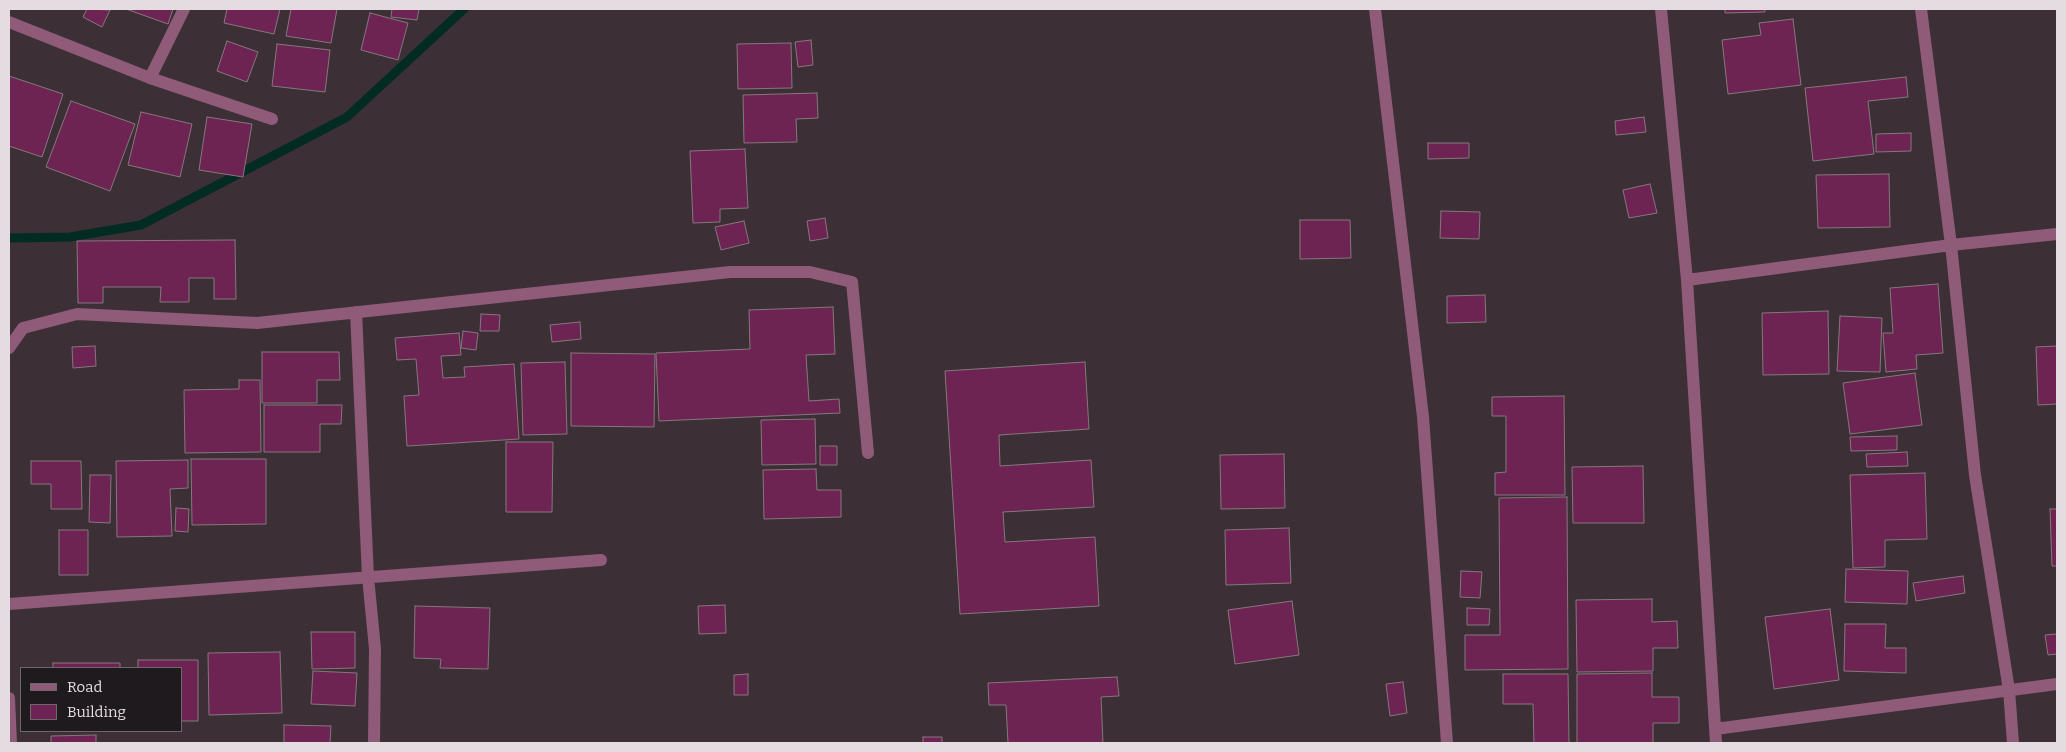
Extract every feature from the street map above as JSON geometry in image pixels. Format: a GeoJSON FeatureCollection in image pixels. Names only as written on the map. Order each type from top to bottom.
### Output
{"type":"FeatureCollection","features":[{"type":"Feature","properties":{"kind":"street"},"geometry":{"type":"LineString","coordinates":[[150,78],[184,9]]}},
{"type":"Feature","properties":{"kind":"street"},"geometry":{"type":"LineString","coordinates":[[1375,9],[1422,416],[1447,743]]}},
{"type":"Feature","properties":{"kind":"street"},"geometry":{"type":"LineString","coordinates":[[1661,9],[1687,280],[1716,743]]}},
{"type":"Feature","properties":{"kind":"street"},"geometry":{"type":"LineString","coordinates":[[1920,9],[1951,245],[1975,475],[2009,690],[2012,743]]}},
{"type":"Feature","properties":{"kind":"street"},"geometry":{"type":"LineString","coordinates":[[9,22],[150,78],[272,119]]}},
{"type":"Feature","properties":{"kind":"street"},"geometry":{"type":"LineString","coordinates":[[1687,280],[1951,245],[2057,234]]}},
{"type":"Feature","properties":{"kind":"street"},"geometry":{"type":"LineString","coordinates":[[9,348],[23,328],[77,314],[257,323],[730,272],[810,272],[852,282],[868,453]]}},
{"type":"Feature","properties":{"kind":"street"},"geometry":{"type":"LineString","coordinates":[[356,312],[368,577],[375,649],[374,743]]}},
{"type":"Feature","properties":{"kind":"street"},"geometry":{"type":"LineString","coordinates":[[9,604],[601,560]]}},
{"type":"Feature","properties":{"kind":"street"},"geometry":{"type":"LineString","coordinates":[[1715,729],[2057,684]]}},
{"type":"Feature","properties":{"kind":"street"},"geometry":{"type":"LineString","coordinates":[[9,698],[10,743]]}},
{"type":"Feature","properties":{"kind":"building"},"geometry":{"type":"Polygon","coordinates":[[[87,9],[110,10],[102,27],[83,17],[87,9]]]}},
{"type":"Feature","properties":{"kind":"building"},"geometry":{"type":"Polygon","coordinates":[[[126,9],[173,9],[168,24],[126,9]]]}},
{"type":"Feature","properties":{"kind":"building"},"geometry":{"type":"Polygon","coordinates":[[[227,9],[280,9],[274,34],[224,23],[227,9]]]}},
{"type":"Feature","properties":{"kind":"building"},"geometry":{"type":"Polygon","coordinates":[[[291,9],[337,9],[331,43],[286,36],[291,9]]]}},
{"type":"Feature","properties":{"kind":"building"},"geometry":{"type":"Polygon","coordinates":[[[392,9],[419,9],[417,20],[391,17],[392,9]]]}},
{"type":"Feature","properties":{"kind":"building"},"geometry":{"type":"Polygon","coordinates":[[[1725,9],[1765,9],[1765,12],[1725,13],[1725,9]]]}},
{"type":"Feature","properties":{"kind":"building"},"geometry":{"type":"Polygon","coordinates":[[[370,13],[408,23],[398,60],[361,50],[370,13]]]}},
{"type":"Feature","properties":{"kind":"building"},"geometry":{"type":"Polygon","coordinates":[[[1793,19],[1801,85],[1728,94],[1722,40],[1761,35],[1759,23],[1793,19]]]}},
{"type":"Feature","properties":{"kind":"building"},"geometry":{"type":"Polygon","coordinates":[[[811,40],[813,65],[798,67],[795,42],[811,40]]]}},
{"type":"Feature","properties":{"kind":"building"},"geometry":{"type":"Polygon","coordinates":[[[227,41],[258,52],[247,82],[217,71],[227,41]]]}},
{"type":"Feature","properties":{"kind":"building"},"geometry":{"type":"Polygon","coordinates":[[[791,43],[792,88],[738,89],[737,44],[791,43]]]}},
{"type":"Feature","properties":{"kind":"building"},"geometry":{"type":"Polygon","coordinates":[[[277,44],[330,50],[325,92],[272,86],[277,44]]]}},
{"type":"Feature","properties":{"kind":"building"},"geometry":{"type":"Polygon","coordinates":[[[9,76],[63,94],[42,157],[9,146],[9,76]]]}},
{"type":"Feature","properties":{"kind":"building"},"geometry":{"type":"Polygon","coordinates":[[[1906,77],[1908,97],[1868,101],[1874,154],[1813,161],[1805,88],[1906,77]]]}},
{"type":"Feature","properties":{"kind":"building"},"geometry":{"type":"Polygon","coordinates":[[[817,93],[818,118],[796,119],[797,142],[744,143],[743,95],[817,93]]]}},
{"type":"Feature","properties":{"kind":"building"},"geometry":{"type":"Polygon","coordinates":[[[71,101],[135,124],[110,191],[46,167],[71,101]]]}},
{"type":"Feature","properties":{"kind":"building"},"geometry":{"type":"Polygon","coordinates":[[[141,112],[192,124],[180,177],[128,165],[141,112]]]}},
{"type":"Feature","properties":{"kind":"building"},"geometry":{"type":"Polygon","coordinates":[[[207,117],[252,124],[243,177],[199,170],[207,117]]]}},
{"type":"Feature","properties":{"kind":"building"},"geometry":{"type":"Polygon","coordinates":[[[1644,117],[1646,132],[1616,135],[1615,121],[1644,117]]]}},
{"type":"Feature","properties":{"kind":"building"},"geometry":{"type":"Polygon","coordinates":[[[1911,133],[1911,151],[1876,152],[1876,134],[1911,133]]]}},
{"type":"Feature","properties":{"kind":"building"},"geometry":{"type":"Polygon","coordinates":[[[1428,143],[1469,143],[1469,158],[1428,159],[1428,143]]]}},
{"type":"Feature","properties":{"kind":"building"},"geometry":{"type":"Polygon","coordinates":[[[745,149],[748,208],[720,209],[720,222],[693,223],[690,151],[745,149]]]}},
{"type":"Feature","properties":{"kind":"building"},"geometry":{"type":"Polygon","coordinates":[[[1889,174],[1890,227],[1818,228],[1816,175],[1889,174]]]}},
{"type":"Feature","properties":{"kind":"building"},"geometry":{"type":"Polygon","coordinates":[[[1650,184],[1657,213],[1629,218],[1623,190],[1650,184]]]}},
{"type":"Feature","properties":{"kind":"building"},"geometry":{"type":"Polygon","coordinates":[[[1441,211],[1480,212],[1479,239],[1440,238],[1441,211]]]}},
{"type":"Feature","properties":{"kind":"building"},"geometry":{"type":"Polygon","coordinates":[[[825,218],[828,238],[810,241],[807,221],[825,218]]]}},
{"type":"Feature","properties":{"kind":"building"},"geometry":{"type":"Polygon","coordinates":[[[1300,220],[1350,220],[1351,258],[1300,259],[1300,220]]]}},
{"type":"Feature","properties":{"kind":"building"},"geometry":{"type":"Polygon","coordinates":[[[744,221],[749,243],[721,250],[715,227],[744,221]]]}},
{"type":"Feature","properties":{"kind":"building"},"geometry":{"type":"Polygon","coordinates":[[[235,240],[236,299],[214,299],[214,278],[189,278],[189,302],[160,302],[161,287],[103,287],[103,303],[78,303],[77,241],[235,240]]]}},
{"type":"Feature","properties":{"kind":"building"},"geometry":{"type":"Polygon","coordinates":[[[1938,284],[1943,353],[1916,355],[1917,369],[1886,372],[1883,333],[1893,333],[1890,288],[1938,284]]]}},
{"type":"Feature","properties":{"kind":"building"},"geometry":{"type":"Polygon","coordinates":[[[1485,295],[1486,322],[1447,323],[1447,296],[1485,295]]]}},
{"type":"Feature","properties":{"kind":"building"},"geometry":{"type":"Polygon","coordinates":[[[833,307],[835,354],[806,355],[809,401],[839,399],[840,413],[659,421],[656,353],[750,349],[749,310],[833,307]]]}},
{"type":"Feature","properties":{"kind":"building"},"geometry":{"type":"Polygon","coordinates":[[[1828,311],[1829,374],[1763,375],[1762,313],[1828,311]]]}},
{"type":"Feature","properties":{"kind":"building"},"geometry":{"type":"Polygon","coordinates":[[[481,314],[500,315],[499,331],[480,331],[481,314]]]}},
{"type":"Feature","properties":{"kind":"building"},"geometry":{"type":"Polygon","coordinates":[[[1840,316],[1882,318],[1880,372],[1837,371],[1840,316]]]}},
{"type":"Feature","properties":{"kind":"building"},"geometry":{"type":"Polygon","coordinates":[[[580,322],[581,339],[552,342],[550,325],[580,322]]]}},
{"type":"Feature","properties":{"kind":"building"},"geometry":{"type":"Polygon","coordinates":[[[463,331],[478,333],[476,350],[461,348],[463,331]]]}},
{"type":"Feature","properties":{"kind":"building"},"geometry":{"type":"Polygon","coordinates":[[[459,333],[461,355],[441,356],[443,378],[465,377],[464,367],[514,364],[519,439],[407,446],[404,396],[419,395],[416,359],[397,360],[395,338],[459,333]]]}},
{"type":"Feature","properties":{"kind":"building"},"geometry":{"type":"Polygon","coordinates":[[[95,346],[96,366],[73,368],[72,347],[95,346]]]}},
{"type":"Feature","properties":{"kind":"building"},"geometry":{"type":"Polygon","coordinates":[[[2057,346],[2057,404],[2038,405],[2036,347],[2057,346]]]}},
{"type":"Feature","properties":{"kind":"building"},"geometry":{"type":"Polygon","coordinates":[[[262,352],[339,352],[340,380],[317,380],[317,403],[262,403],[262,352]]]}},
{"type":"Feature","properties":{"kind":"building"},"geometry":{"type":"Polygon","coordinates":[[[571,353],[655,354],[654,427],[571,426],[571,353]]]}},
{"type":"Feature","properties":{"kind":"building"},"geometry":{"type":"Polygon","coordinates":[[[565,362],[567,434],[523,435],[521,363],[565,362]]]}},
{"type":"Feature","properties":{"kind":"building"},"geometry":{"type":"Polygon","coordinates":[[[1085,362],[1089,429],[999,435],[1000,466],[1091,460],[1094,507],[1003,512],[1005,542],[1095,537],[1099,606],[960,614],[945,371],[1085,362]]]}},
{"type":"Feature","properties":{"kind":"building"},"geometry":{"type":"Polygon","coordinates":[[[1915,373],[1922,425],[1850,434],[1843,383],[1915,373]]]}},
{"type":"Feature","properties":{"kind":"building"},"geometry":{"type":"Polygon","coordinates":[[[239,380],[260,380],[261,452],[185,453],[184,390],[239,389],[239,380]]]}},
{"type":"Feature","properties":{"kind":"building"},"geometry":{"type":"Polygon","coordinates":[[[1564,396],[1565,495],[1495,495],[1495,473],[1506,472],[1506,416],[1492,416],[1492,397],[1564,396]]]}},
{"type":"Feature","properties":{"kind":"building"},"geometry":{"type":"Polygon","coordinates":[[[264,405],[342,405],[341,424],[320,424],[320,452],[264,452],[264,405]]]}},
{"type":"Feature","properties":{"kind":"building"},"geometry":{"type":"Polygon","coordinates":[[[815,419],[816,464],[762,465],[761,420],[815,419]]]}},
{"type":"Feature","properties":{"kind":"building"},"geometry":{"type":"Polygon","coordinates":[[[1897,436],[1897,450],[1851,451],[1850,437],[1897,436]]]}},
{"type":"Feature","properties":{"kind":"building"},"geometry":{"type":"Polygon","coordinates":[[[506,442],[553,442],[552,512],[506,512],[506,442]]]}},
{"type":"Feature","properties":{"kind":"building"},"geometry":{"type":"Polygon","coordinates":[[[820,446],[837,446],[837,465],[820,465],[820,446]]]}},
{"type":"Feature","properties":{"kind":"building"},"geometry":{"type":"Polygon","coordinates":[[[1907,452],[1908,466],[1867,467],[1866,454],[1907,452]]]}},
{"type":"Feature","properties":{"kind":"building"},"geometry":{"type":"Polygon","coordinates":[[[1284,454],[1285,508],[1221,509],[1220,455],[1284,454]]]}},
{"type":"Feature","properties":{"kind":"building"},"geometry":{"type":"Polygon","coordinates":[[[191,459],[266,459],[266,524],[192,525],[191,459]]]}},
{"type":"Feature","properties":{"kind":"building"},"geometry":{"type":"Polygon","coordinates":[[[188,460],[188,488],[170,489],[172,536],[117,537],[116,461],[188,460]]]}},
{"type":"Feature","properties":{"kind":"building"},"geometry":{"type":"Polygon","coordinates":[[[31,461],[81,461],[82,509],[51,509],[51,484],[31,484],[31,461]]]}},
{"type":"Feature","properties":{"kind":"building"},"geometry":{"type":"Polygon","coordinates":[[[1643,466],[1644,523],[1573,523],[1572,467],[1643,466]]]}},
{"type":"Feature","properties":{"kind":"building"},"geometry":{"type":"Polygon","coordinates":[[[816,469],[817,490],[841,490],[841,517],[764,519],[763,470],[816,469]]]}},
{"type":"Feature","properties":{"kind":"building"},"geometry":{"type":"Polygon","coordinates":[[[1925,473],[1927,539],[1885,540],[1885,567],[1853,568],[1850,475],[1925,473]]]}},
{"type":"Feature","properties":{"kind":"building"},"geometry":{"type":"Polygon","coordinates":[[[90,475],[111,475],[110,523],[89,522],[90,475]]]}},
{"type":"Feature","properties":{"kind":"building"},"geometry":{"type":"Polygon","coordinates":[[[1567,497],[1568,669],[1465,670],[1465,635],[1500,635],[1499,498],[1567,497]]]}},
{"type":"Feature","properties":{"kind":"building"},"geometry":{"type":"Polygon","coordinates":[[[176,508],[189,509],[188,532],[175,531],[176,508]]]}},
{"type":"Feature","properties":{"kind":"building"},"geometry":{"type":"Polygon","coordinates":[[[2050,509],[2057,509],[2057,566],[2052,566],[2050,509]]]}},
{"type":"Feature","properties":{"kind":"building"},"geometry":{"type":"Polygon","coordinates":[[[1289,528],[1291,583],[1226,585],[1225,530],[1289,528]]]}},
{"type":"Feature","properties":{"kind":"building"},"geometry":{"type":"Polygon","coordinates":[[[59,530],[88,530],[88,575],[59,575],[59,530]]]}},
{"type":"Feature","properties":{"kind":"building"},"geometry":{"type":"Polygon","coordinates":[[[1846,569],[1908,571],[1907,604],[1845,602],[1846,569]]]}},
{"type":"Feature","properties":{"kind":"building"},"geometry":{"type":"Polygon","coordinates":[[[1461,571],[1482,572],[1480,598],[1460,597],[1461,571]]]}},
{"type":"Feature","properties":{"kind":"building"},"geometry":{"type":"Polygon","coordinates":[[[1963,576],[1965,593],[1916,601],[1913,583],[1963,576]]]}},
{"type":"Feature","properties":{"kind":"building"},"geometry":{"type":"Polygon","coordinates":[[[1652,599],[1652,622],[1677,621],[1678,648],[1653,648],[1653,671],[1577,672],[1576,600],[1652,599]]]}},
{"type":"Feature","properties":{"kind":"building"},"geometry":{"type":"Polygon","coordinates":[[[1292,601],[1299,655],[1235,664],[1228,610],[1292,601]]]}},
{"type":"Feature","properties":{"kind":"building"},"geometry":{"type":"Polygon","coordinates":[[[725,605],[726,633],[699,634],[698,606],[725,605]]]}},
{"type":"Feature","properties":{"kind":"building"},"geometry":{"type":"Polygon","coordinates":[[[415,606],[490,608],[488,669],[440,668],[441,659],[414,658],[415,606]]]}},
{"type":"Feature","properties":{"kind":"building"},"geometry":{"type":"Polygon","coordinates":[[[1467,608],[1490,609],[1489,625],[1467,625],[1467,608]]]}},
{"type":"Feature","properties":{"kind":"building"},"geometry":{"type":"Polygon","coordinates":[[[1830,609],[1839,680],[1774,689],[1765,617],[1830,609]]]}},
{"type":"Feature","properties":{"kind":"building"},"geometry":{"type":"Polygon","coordinates":[[[1845,624],[1886,624],[1885,648],[1906,648],[1906,673],[1844,671],[1845,624]]]}},
{"type":"Feature","properties":{"kind":"building"},"geometry":{"type":"Polygon","coordinates":[[[311,632],[355,632],[355,668],[312,669],[311,632]]]}},
{"type":"Feature","properties":{"kind":"building"},"geometry":{"type":"Polygon","coordinates":[[[2057,634],[2057,654],[2048,655],[2045,635],[2057,634]]]}},
{"type":"Feature","properties":{"kind":"building"},"geometry":{"type":"Polygon","coordinates":[[[280,652],[282,713],[209,715],[208,653],[280,652]]]}},
{"type":"Feature","properties":{"kind":"building"},"geometry":{"type":"Polygon","coordinates":[[[138,660],[198,660],[198,721],[182,721],[182,667],[138,667],[138,660]]]}},
{"type":"Feature","properties":{"kind":"building"},"geometry":{"type":"Polygon","coordinates":[[[53,663],[120,663],[120,667],[53,667],[53,663]]]}},
{"type":"Feature","properties":{"kind":"building"},"geometry":{"type":"Polygon","coordinates":[[[313,671],[357,673],[355,706],[311,704],[313,671]]]}},
{"type":"Feature","properties":{"kind":"building"},"geometry":{"type":"Polygon","coordinates":[[[1652,673],[1652,697],[1679,697],[1679,723],[1653,723],[1653,743],[1577,743],[1577,674],[1652,673]]]}},
{"type":"Feature","properties":{"kind":"building"},"geometry":{"type":"Polygon","coordinates":[[[748,674],[748,695],[734,695],[734,675],[748,674]]]}},
{"type":"Feature","properties":{"kind":"building"},"geometry":{"type":"Polygon","coordinates":[[[1503,674],[1568,674],[1569,743],[1534,743],[1533,704],[1503,704],[1503,674]]]}},
{"type":"Feature","properties":{"kind":"building"},"geometry":{"type":"Polygon","coordinates":[[[1117,677],[1119,696],[1101,697],[1103,743],[1008,743],[1006,705],[989,705],[988,683],[1117,677]]]}},
{"type":"Feature","properties":{"kind":"building"},"geometry":{"type":"Polygon","coordinates":[[[1403,682],[1407,713],[1390,716],[1386,684],[1403,682]]]}},
{"type":"Feature","properties":{"kind":"building"},"geometry":{"type":"Polygon","coordinates":[[[284,725],[331,726],[330,743],[284,743],[284,725]]]}},
{"type":"Feature","properties":{"kind":"building"},"geometry":{"type":"Polygon","coordinates":[[[96,735],[96,743],[51,743],[51,736],[96,735]]]}},
{"type":"Feature","properties":{"kind":"building"},"geometry":{"type":"Polygon","coordinates":[[[923,737],[942,737],[942,743],[923,743],[923,737]]]}},
{"type":"Feature","properties":{"kind":"waterway"},"geometry":{"type":"LineString","coordinates":[[9,238],[70,237],[141,225],[347,117],[464,9]]}}]}
